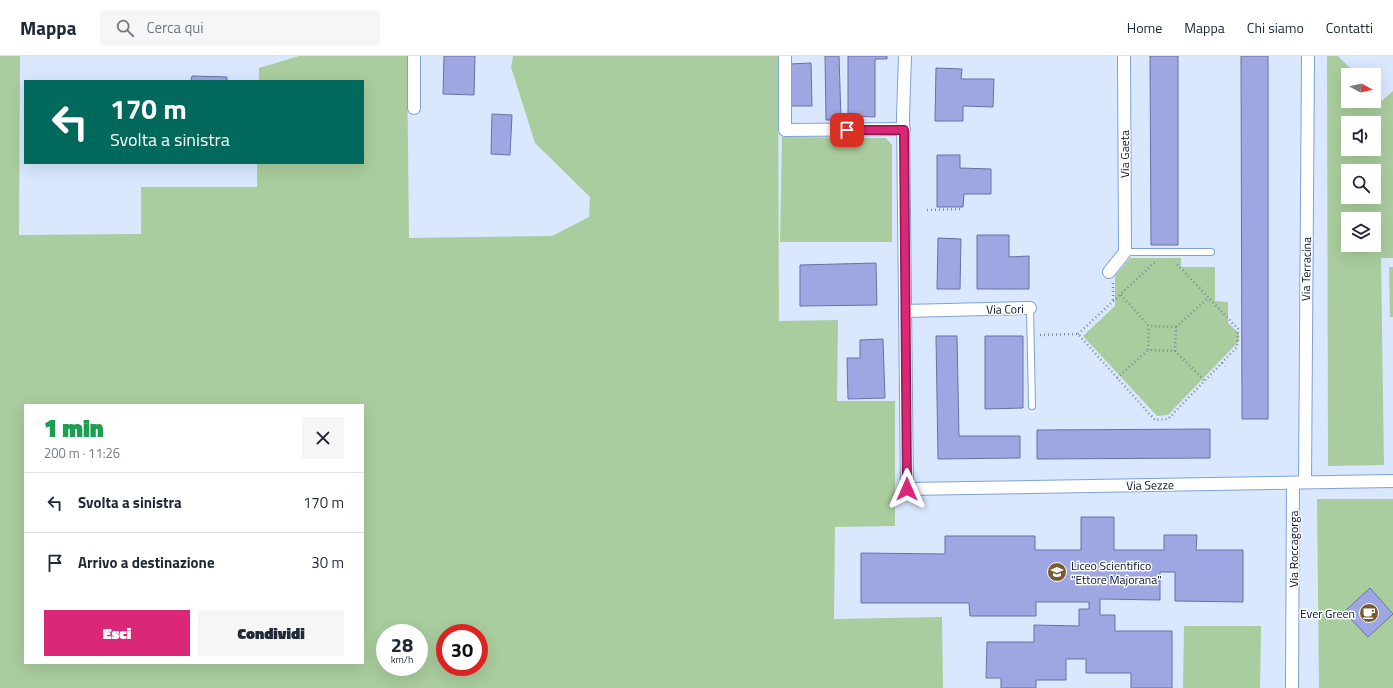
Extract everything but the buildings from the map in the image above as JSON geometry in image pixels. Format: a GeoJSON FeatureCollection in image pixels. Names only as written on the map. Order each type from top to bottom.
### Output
{"type":"FeatureCollection","features":[{"type":"Feature","properties":{"kind":"street"},"geometry":{"type":"LineString","coordinates":[[414,56],[414,108]]}},
{"type":"Feature","properties":{"kind":"street"},"geometry":{"type":"LineString","coordinates":[[785,56],[785,130],[904,130]]}},
{"type":"Feature","properties":{"kind":"street"},"geometry":{"type":"LineString","coordinates":[[905,56],[905,311]]}},
{"type":"Feature","properties":{"kind":"street","name":"Via Gaeta"},"geometry":{"type":"LineString","coordinates":[[1124,56],[1125,252]]}},
{"type":"Feature","properties":{"kind":"street","name":"Via Terracina"},"geometry":{"type":"LineString","coordinates":[[1299,482],[1308,56]]}},
{"type":"Feature","properties":{"kind":"street"},"geometry":{"type":"LineString","coordinates":[[1109,272],[1125,252]]}},
{"type":"Feature","properties":{"kind":"street","name":"Via Cori"},"geometry":{"type":"LineString","coordinates":[[905,311],[1030,308]]}},
{"type":"Feature","properties":{"kind":"street","name":"Via Sezze"},"geometry":{"type":"LineString","coordinates":[[905,311],[907,489],[1299,482],[1393,482]]}},
{"type":"Feature","properties":{"kind":"street","name":"Via Roccagorga"},"geometry":{"type":"LineString","coordinates":[[1292,688],[1299,482]]}},
{"type":"Feature","properties":{"kind":"lane"},"geometry":{"type":"LineString","coordinates":[[1125,252],[1211,252]]}},
{"type":"Feature","properties":{"kind":"lane","name":"Via Cori"},"geometry":{"type":"LineString","coordinates":[[1030,308],[1032,406]]}},
{"type":"Feature","properties":{"kind":"path"},"geometry":{"type":"LineString","coordinates":[[927,210],[962,209]]}},
{"type":"Feature","properties":{"kind":"path"},"geometry":{"type":"LineString","coordinates":[[1031,335],[1078,334],[1166,252],[1238,329],[1238,346],[1168,419],[1155,420],[1078,334]]}},
{"type":"Feature","properties":{"kind":"path"},"geometry":{"type":"LineString","coordinates":[[1121,295],[1149,326],[1148,350]]}},
{"type":"Feature","properties":{"kind":"path"},"geometry":{"type":"LineString","coordinates":[[1149,326],[1176,327],[1208,298]]}},
{"type":"Feature","properties":{"kind":"path"},"geometry":{"type":"LineString","coordinates":[[1175,351],[1176,327]]}},
{"type":"Feature","properties":{"kind":"path"},"geometry":{"type":"LineString","coordinates":[[1117,378],[1148,350],[1175,351],[1204,381]]}},
{"type":"Feature","properties":{"kind":"path"},"geometry":{"type":"LineString","coordinates":[[1222,363],[1225,366]]}},
{"type":"Feature","properties":{"kind":"green space"},"geometry":{"type":"Polygon","coordinates":[[[0,56],[20,56],[19,235],[141,234],[141,187],[257,187],[257,164],[364,164],[364,80],[259,80],[259,68],[299,56],[407,56],[409,238],[552,236],[589,217],[590,197],[535,143],[511,67],[513,56],[778,56],[779,321],[838,320],[837,401],[895,401],[895,526],[835,527],[834,619],[942,617],[943,688],[0,688],[0,56]]]}},
{"type":"Feature","properties":{"kind":"green space"},"geometry":{"type":"Polygon","coordinates":[[[1327,56],[1338,56],[1350,68],[1341,68],[1341,108],[1381,108],[1381,100],[1382,101],[1393,91],[1393,258],[1381,258],[1384,465],[1328,466],[1327,56]]]}},
{"type":"Feature","properties":{"kind":"green space"},"geometry":{"type":"Polygon","coordinates":[[[782,137],[886,138],[892,145],[892,242],[780,242],[782,137]]]}},
{"type":"Feature","properties":{"kind":"green space"},"geometry":{"type":"Polygon","coordinates":[[[1130,258],[1181,258],[1181,267],[1215,267],[1215,301],[1228,302],[1228,323],[1239,333],[1239,341],[1168,415],[1157,416],[1083,336],[1115,306],[1115,276],[1130,258]]]}},
{"type":"Feature","properties":{"kind":"green space"},"geometry":{"type":"Polygon","coordinates":[[[1389,267],[1393,267],[1393,317],[1390,317],[1389,267]]]}},
{"type":"Feature","properties":{"kind":"green space"},"geometry":{"type":"Polygon","coordinates":[[[1317,499],[1393,499],[1393,688],[1319,688],[1317,499]]]}},
{"type":"Feature","properties":{"kind":"green space"},"geometry":{"type":"Polygon","coordinates":[[[1184,626],[1261,626],[1260,688],[1183,688],[1184,626]]]}},
{"type":"Feature","properties":{"kind":"place","name":"Liceo Scientifico \"Ettore Majorana\""},"geometry":{"type":"Point","coordinates":[1057,572]}},
{"type":"Feature","properties":{"kind":"place","name":"Ever Green"},"geometry":{"type":"Point","coordinates":[1369,613]}},
{"type":"Feature","properties":{"kind":"route"},"geometry":{"type":"LineString","coordinates":[[847,130],[904,130],[907,489]]}}]}
